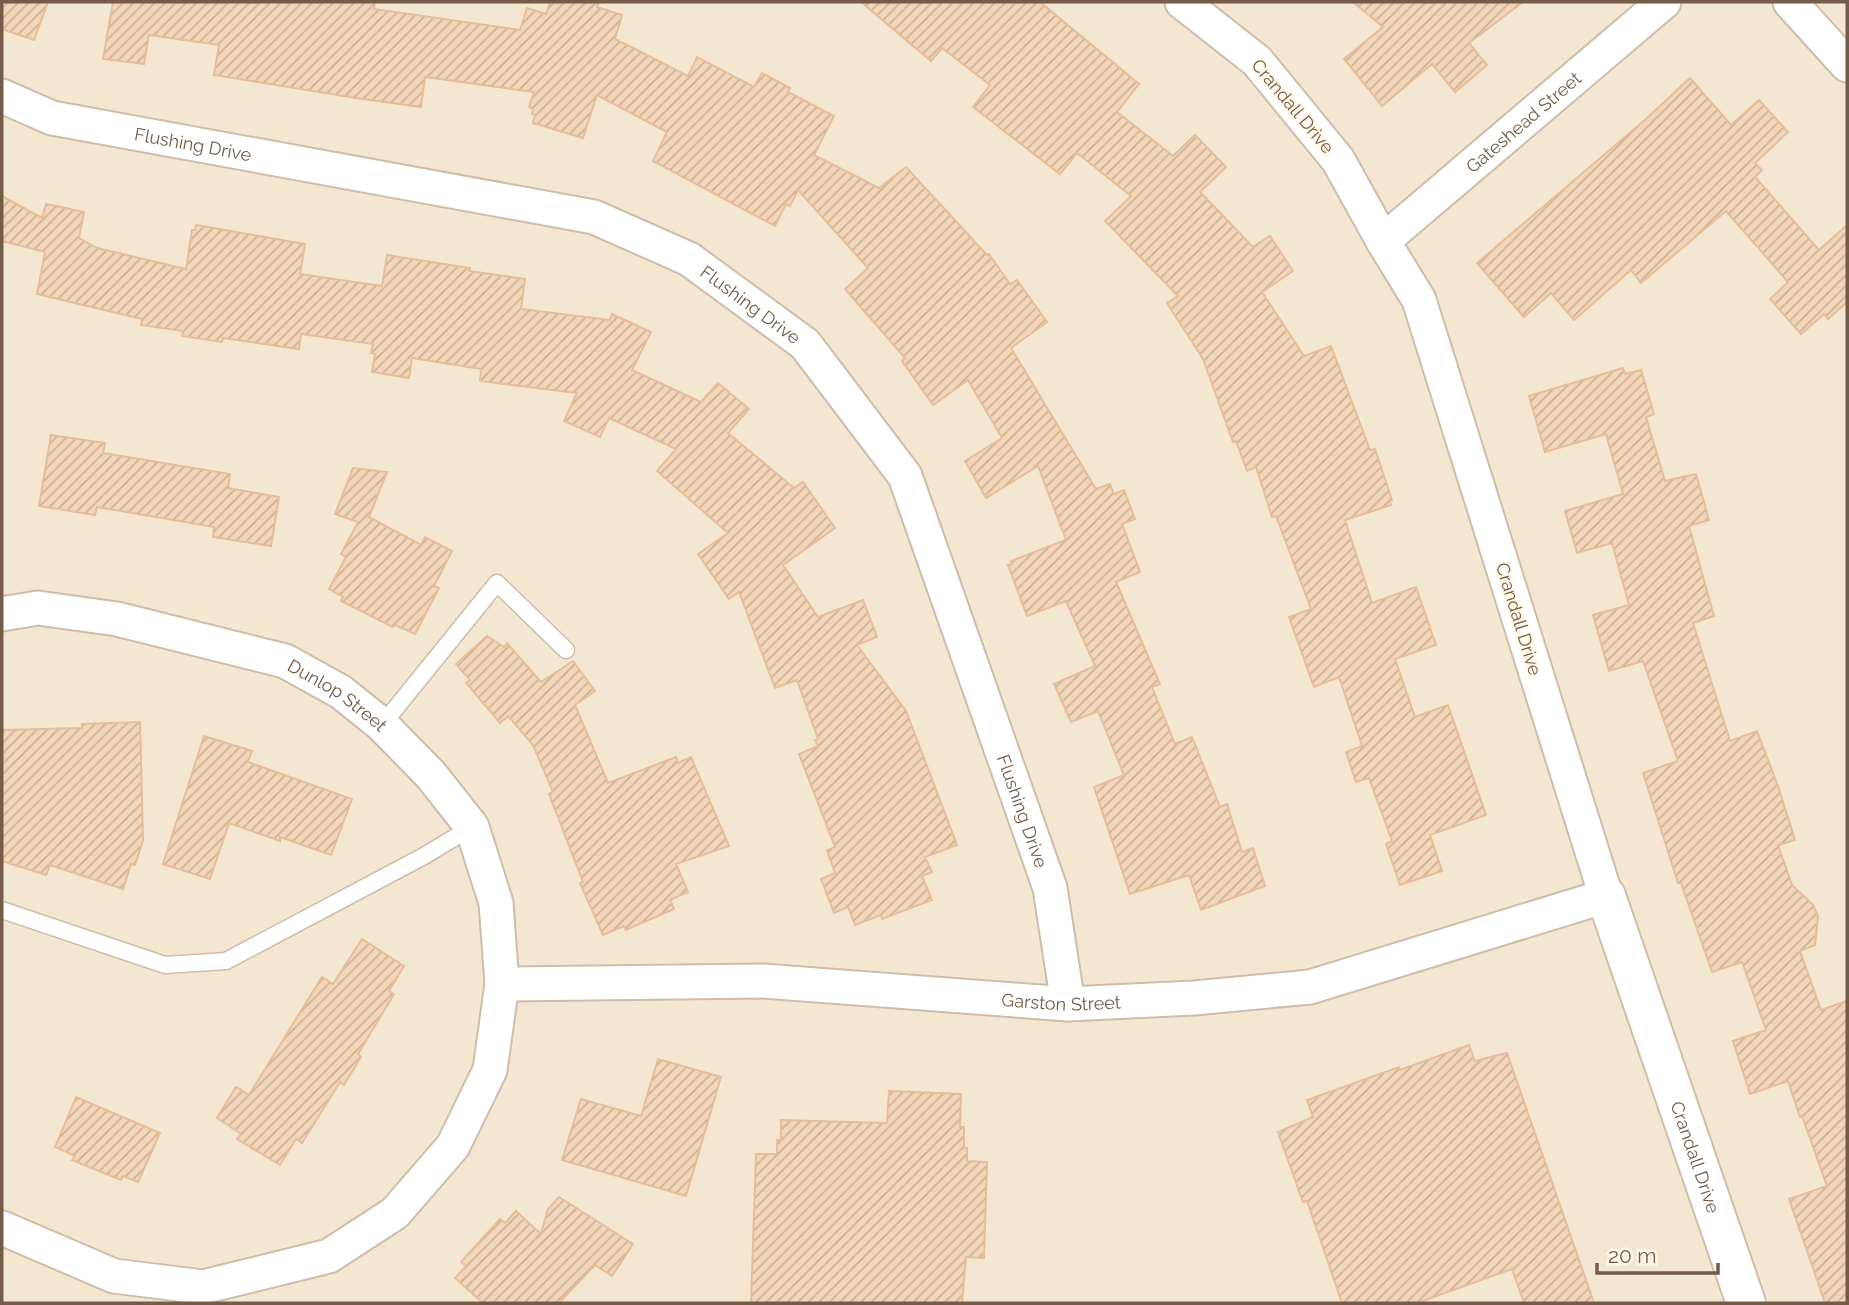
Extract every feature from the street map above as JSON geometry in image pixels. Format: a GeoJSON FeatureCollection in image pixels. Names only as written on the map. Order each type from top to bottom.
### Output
{"type":"FeatureCollection","features":[{"type":"Feature","properties":{"kind":"street","name":"Crandall Drive"},"geometry":{"type":"LineString","coordinates":[[1182,2],[1256,61],[1338,160],[1419,300],[1606,896],[1746,1303]]}},
{"type":"Feature","properties":{"kind":"street","name":"Gateshead Street"},"geometry":{"type":"LineString","coordinates":[[1383,241],[1664,2]]}},
{"type":"Feature","properties":{"kind":"street"},"geometry":{"type":"LineString","coordinates":[[1790,2],[1847,65]]}},
{"type":"Feature","properties":{"kind":"street","name":"Flushing Drive"},"geometry":{"type":"LineString","coordinates":[[2,96],[52,118],[594,217],[689,259],[805,344],[905,476],[1050,888],[1068,1004]]}},
{"type":"Feature","properties":{"kind":"street","name":"Dunlop Street"},"geometry":{"type":"LineString","coordinates":[[2,614],[38,608],[117,619],[285,661],[341,692],[382,725],[430,775],[472,827],[496,903],[502,984],[490,1070],[453,1146],[395,1213],[329,1256],[202,1287],[114,1276],[2,1228]]}},
{"type":"Feature","properties":{"kind":"street","name":"Garston Street"},"geometry":{"type":"LineString","coordinates":[[502,984],[763,981],[1068,1004],[1194,998],[1310,987],[1606,896]]}},
{"type":"Feature","properties":{"kind":"lane"},"geometry":{"type":"LineString","coordinates":[[382,725],[497,583],[566,650]]}},
{"type":"Feature","properties":{"kind":"lane"},"geometry":{"type":"LineString","coordinates":[[2,911],[165,965],[226,961],[424,856],[472,827]]}},
{"type":"Feature","properties":{"kind":"shaded area"},"geometry":{"type":"Polygon","coordinates":[[[2,2],[1847,2],[1847,1303],[2,1303],[2,2]]]}},
{"type":"Feature","properties":{"kind":"building"},"geometry":{"type":"Polygon","coordinates":[[[2,2],[48,2],[34,40],[2,29],[2,2]]]}},
{"type":"Feature","properties":{"kind":"building"},"geometry":{"type":"Polygon","coordinates":[[[113,2],[375,2],[374,9],[520,30],[527,8],[546,14],[550,2],[599,2],[597,7],[622,15],[615,39],[688,76],[697,57],[754,87],[762,73],[790,88],[788,92],[834,116],[814,155],[879,188],[906,167],[987,255],[989,254],[1010,284],[1017,280],[1047,322],[1011,348],[1096,489],[1110,484],[1114,494],[1124,490],[1135,519],[1122,524],[1140,572],[1116,582],[1160,684],[1152,687],[1175,744],[1192,737],[1220,807],[1227,804],[1242,852],[1253,848],[1265,886],[1201,910],[1189,875],[1130,894],[1094,787],[1124,775],[1098,711],[1071,722],[1054,684],[1095,666],[1066,601],[1027,616],[1008,565],[1012,564],[1011,561],[1066,540],[1038,466],[986,498],[965,461],[1002,438],[968,380],[933,405],[902,361],[905,358],[845,289],[868,268],[798,190],[790,206],[786,204],[775,226],[653,161],[667,132],[597,95],[583,138],[533,123],[535,115],[529,107],[534,92],[425,77],[421,107],[356,98],[214,75],[219,45],[149,35],[144,64],[103,59],[113,2]]]}},
{"type":"Feature","properties":{"kind":"building"},"geometry":{"type":"Polygon","coordinates":[[[861,2],[1040,2],[1139,84],[1117,112],[1173,156],[1195,135],[1226,167],[1200,192],[1253,247],[1270,236],[1293,271],[1262,292],[1304,356],[1331,346],[1370,450],[1375,449],[1392,500],[1391,505],[1345,520],[1372,603],[1416,587],[1436,645],[1395,659],[1415,717],[1448,705],[1486,815],[1430,835],[1442,871],[1400,885],[1386,844],[1392,841],[1369,778],[1356,782],[1346,752],[1362,746],[1339,677],[1314,687],[1289,617],[1311,609],[1276,516],[1272,517],[1256,467],[1247,471],[1236,441],[1233,442],[1203,359],[1167,303],[1178,296],[1105,221],[1131,196],[1077,153],[1060,174],[973,107],[990,85],[942,48],[931,61],[861,2]]]}},
{"type":"Feature","properties":{"kind":"building"},"geometry":{"type":"Polygon","coordinates":[[[1353,2],[1523,2],[1469,43],[1487,65],[1455,92],[1432,64],[1382,106],[1344,59],[1383,27],[1353,2]]]}},
{"type":"Feature","properties":{"kind":"building"},"geometry":{"type":"Polygon","coordinates":[[[1690,78],[1731,125],[1759,100],[1788,132],[1755,163],[1762,170],[1755,177],[1819,250],[1847,225],[1847,302],[1828,319],[1824,314],[1801,334],[1770,299],[1788,282],[1726,211],[1641,283],[1631,270],[1574,320],[1551,293],[1524,317],[1477,263],[1646,119],[1690,78]]]}},
{"type":"Feature","properties":{"kind":"building"},"geometry":{"type":"Polygon","coordinates":[[[2,196],[42,218],[46,204],[84,212],[79,238],[97,248],[186,269],[192,230],[195,230],[196,225],[305,244],[300,274],[382,286],[387,255],[470,268],[469,271],[525,279],[521,309],[610,320],[612,314],[651,332],[632,370],[701,402],[718,383],[749,409],[728,433],[794,488],[803,482],[835,528],[783,565],[818,617],[863,600],[877,637],[857,645],[906,711],[957,845],[925,857],[932,872],[922,876],[932,900],[882,919],[881,915],[855,925],[848,907],[834,913],[821,879],[835,873],[827,850],[835,847],[799,754],[818,746],[815,740],[818,739],[797,680],[775,688],[739,592],[729,599],[698,554],[728,533],[657,471],[676,449],[609,418],[600,437],[564,421],[577,393],[480,381],[481,369],[412,358],[409,378],[372,372],[375,354],[371,353],[373,344],[301,334],[299,349],[223,338],[222,342],[182,336],[183,331],[141,325],[142,319],[37,294],[45,252],[2,241],[2,196]]]}},
{"type":"Feature","properties":{"kind":"building"},"geometry":{"type":"Polygon","coordinates":[[[1623,368],[1625,374],[1641,370],[1654,414],[1646,417],[1665,481],[1696,474],[1709,520],[1689,526],[1714,616],[1693,623],[1730,741],[1757,731],[1779,789],[1795,840],[1778,845],[1792,885],[1813,905],[1818,916],[1815,945],[1800,951],[1821,1010],[1847,1001],[1847,1303],[1825,1303],[1789,1199],[1827,1186],[1802,1116],[1800,1117],[1788,1081],[1750,1094],[1733,1041],[1766,1030],[1742,962],[1712,972],[1681,883],[1678,883],[1643,773],[1678,761],[1643,661],[1609,671],[1593,615],[1629,605],[1612,543],[1577,553],[1565,511],[1623,494],[1606,434],[1545,452],[1529,396],[1623,368]]]}},
{"type":"Feature","properties":{"kind":"building"},"geometry":{"type":"Polygon","coordinates":[[[51,435],[105,443],[103,453],[230,474],[228,488],[279,497],[271,546],[213,537],[214,527],[97,507],[95,515],[39,506],[51,435]]]}},
{"type":"Feature","properties":{"kind":"building"},"geometry":{"type":"Polygon","coordinates":[[[353,468],[387,472],[369,517],[421,545],[425,537],[452,551],[434,586],[439,588],[415,634],[395,625],[393,627],[341,601],[343,597],[329,589],[346,557],[341,554],[358,522],[335,514],[353,468]]]}},
{"type":"Feature","properties":{"kind":"building"},"geometry":{"type":"Polygon","coordinates":[[[487,636],[504,647],[507,643],[541,682],[573,661],[595,691],[575,705],[608,783],[676,757],[678,763],[691,757],[729,846],[676,864],[688,892],[670,900],[674,909],[626,930],[624,926],[603,935],[580,883],[583,882],[549,794],[553,792],[533,745],[508,716],[500,723],[466,683],[470,680],[456,664],[487,636]]]}},
{"type":"Feature","properties":{"kind":"building"},"geometry":{"type":"Polygon","coordinates":[[[140,722],[143,840],[123,889],[50,865],[46,875],[2,861],[2,730],[82,728],[82,724],[140,722]]]}},
{"type":"Feature","properties":{"kind":"building"},"geometry":{"type":"Polygon","coordinates":[[[204,736],[252,751],[248,762],[352,799],[331,855],[229,823],[210,879],[163,864],[204,736]]]}},
{"type":"Feature","properties":{"kind":"building"},"geometry":{"type":"Polygon","coordinates":[[[362,939],[404,966],[389,991],[394,994],[358,1054],[361,1057],[344,1085],[340,1082],[302,1143],[296,1139],[280,1165],[237,1139],[241,1134],[217,1118],[236,1087],[249,1095],[322,977],[333,984],[362,939]]]}},
{"type":"Feature","properties":{"kind":"building"},"geometry":{"type":"Polygon","coordinates":[[[1469,1045],[1475,1061],[1507,1053],[1594,1303],[1524,1303],[1512,1269],[1417,1303],[1342,1303],[1307,1201],[1303,1202],[1278,1132],[1313,1117],[1307,1100],[1469,1045]]]}},
{"type":"Feature","properties":{"kind":"building"},"geometry":{"type":"Polygon","coordinates":[[[658,1059],[721,1077],[686,1196],[562,1160],[581,1099],[641,1116],[658,1059]]]}},
{"type":"Feature","properties":{"kind":"building"},"geometry":{"type":"Polygon","coordinates":[[[889,1091],[961,1094],[960,1127],[964,1127],[967,1161],[987,1162],[984,1258],[966,1257],[962,1303],[751,1303],[756,1154],[777,1154],[777,1140],[781,1140],[781,1120],[887,1123],[889,1091]]]}},
{"type":"Feature","properties":{"kind":"building"},"geometry":{"type":"Polygon","coordinates":[[[76,1097],[160,1133],[138,1182],[123,1176],[121,1180],[72,1160],[75,1156],[55,1147],[76,1097]]]}},
{"type":"Feature","properties":{"kind":"building"},"geometry":{"type":"Polygon","coordinates":[[[559,1197],[633,1244],[612,1276],[595,1265],[559,1303],[483,1303],[455,1278],[466,1266],[461,1262],[500,1219],[505,1223],[516,1211],[541,1234],[548,1209],[559,1197]]]}}]}
